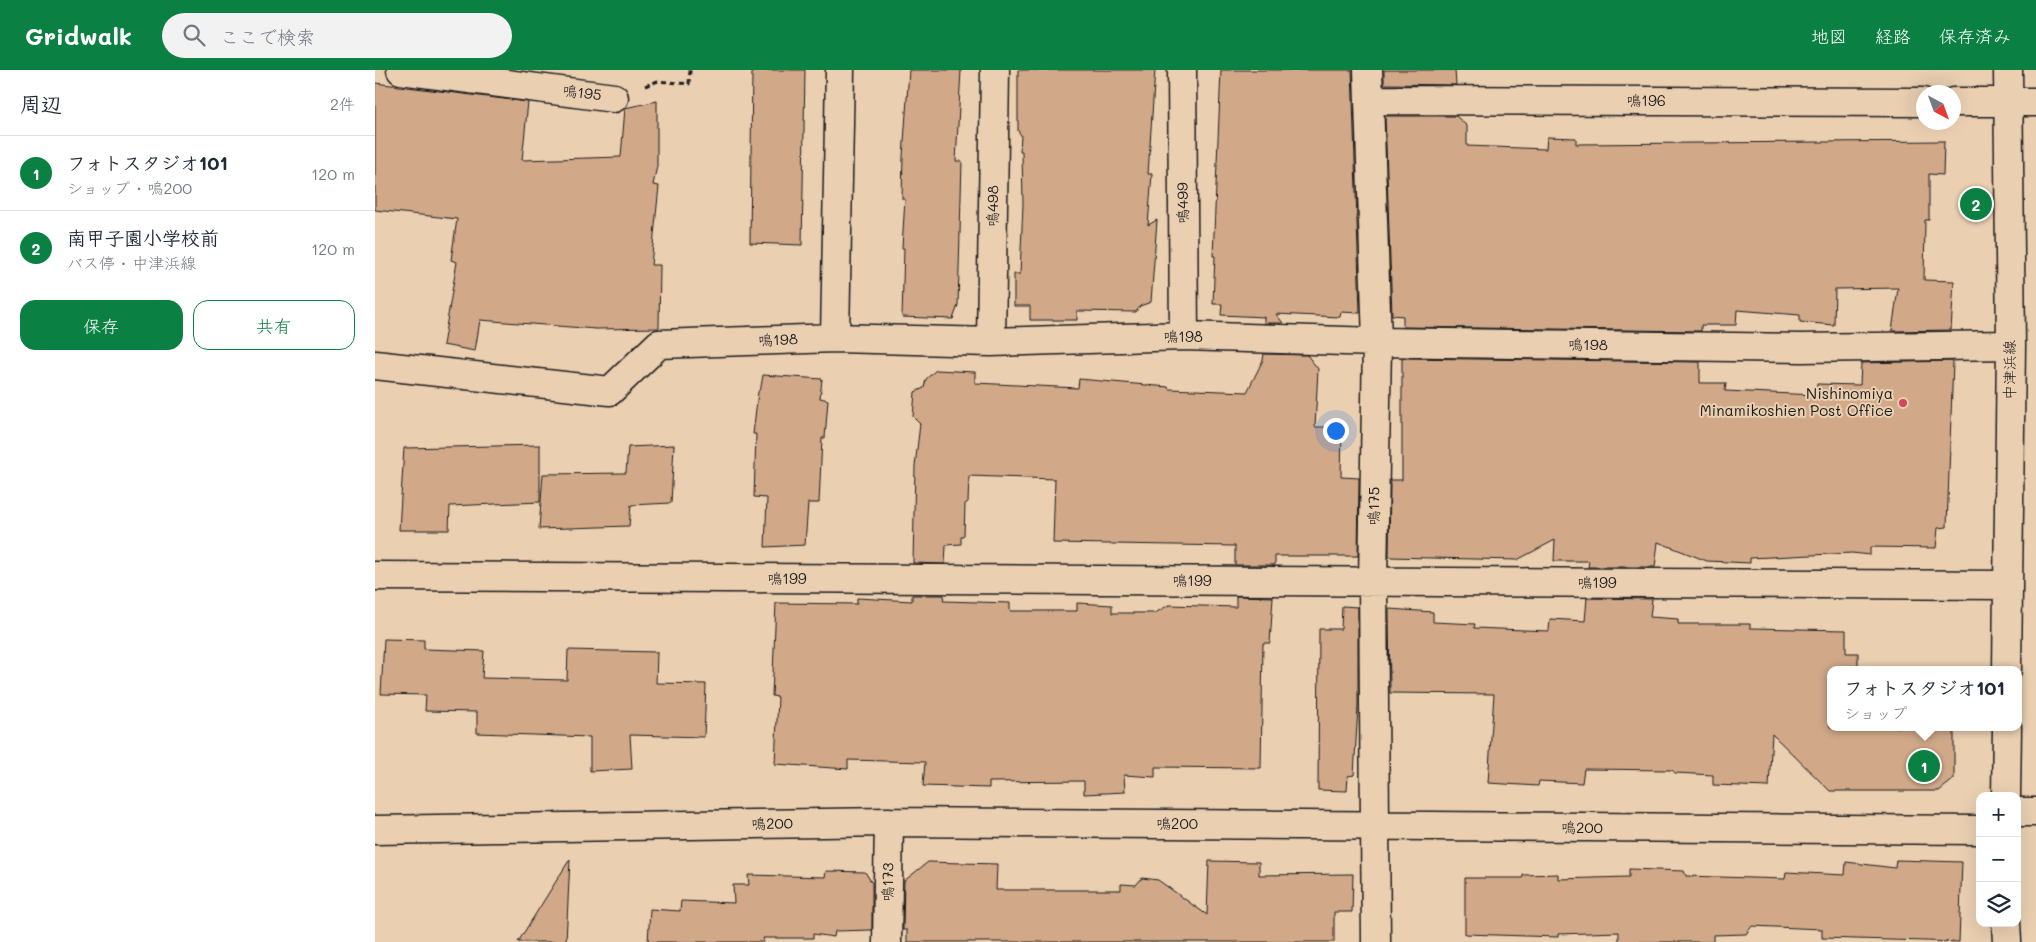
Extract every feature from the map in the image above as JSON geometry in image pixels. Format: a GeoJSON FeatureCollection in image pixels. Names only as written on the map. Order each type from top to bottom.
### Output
{"type":"FeatureCollection","features":[{"type":"Feature","properties":{"kind":"street","name":"鳴195"},"geometry":{"type":"LineString","coordinates":[[401,70],[614,98]]}},
{"type":"Feature","properties":{"kind":"street"},"geometry":{"type":"LineString","coordinates":[[835,338],[840,70]]}},
{"type":"Feature","properties":{"kind":"street","name":"鳴498"},"geometry":{"type":"LineString","coordinates":[[991,342],[995,70]]}},
{"type":"Feature","properties":{"kind":"street","name":"鳴499"},"geometry":{"type":"LineString","coordinates":[[1181,70],[1184,336]]}},
{"type":"Feature","properties":{"kind":"street","name":"鳴175"},"geometry":{"type":"LineString","coordinates":[[1369,70],[1377,342],[1373,582],[1377,942]]}},
{"type":"Feature","properties":{"kind":"street","name":"中津浜線"},"geometry":{"type":"LineString","coordinates":[[2007,666],[2011,346],[2009,70]]}},
{"type":"Feature","properties":{"kind":"street","name":"鳴196"},"geometry":{"type":"LineString","coordinates":[[1369,100],[1916,102]]}},
{"type":"Feature","properties":{"kind":"street"},"geometry":{"type":"LineString","coordinates":[[1961,102],[2036,102]]}},
{"type":"Feature","properties":{"kind":"street","name":"鳴198"},"geometry":{"type":"LineString","coordinates":[[375,365],[610,391],[659,344],[835,338],[991,342],[1184,336],[1377,342],[1801,348],[2011,346]]}},
{"type":"Feature","properties":{"kind":"street","name":"鳴199"},"geometry":{"type":"LineString","coordinates":[[375,576],[2008,585]]}},
{"type":"Feature","properties":{"kind":"street"},"geometry":{"type":"LineString","coordinates":[[2006,792],[2007,731]]}},
{"type":"Feature","properties":{"kind":"street"},"geometry":{"type":"LineString","coordinates":[[2021,812],[2036,812]]}},
{"type":"Feature","properties":{"kind":"street","name":"鳴200"},"geometry":{"type":"LineString","coordinates":[[375,830],[889,822],[1976,830]]}},
{"type":"Feature","properties":{"kind":"street","name":"鳴173"},"geometry":{"type":"LineString","coordinates":[[887,942],[889,822]]}},
{"type":"Feature","properties":{"kind":"street"},"geometry":{"type":"LineString","coordinates":[[2006,927],[2007,942]]}},
{"type":"Feature","properties":{"kind":"path"},"geometry":{"type":"LineString","coordinates":[[614,98],[658,81],[689,84],[690,70]]}},
{"type":"Feature","properties":{"kind":"building"},"geometry":{"type":"Polygon","coordinates":[[[752,70],[805,70],[802,245],[750,243],[752,70]]]}},
{"type":"Feature","properties":{"kind":"building"},"geometry":{"type":"Polygon","coordinates":[[[909,70],[961,70],[956,161],[962,161],[958,305],[953,319],[902,317],[904,248],[902,248],[905,199],[902,199],[903,156],[909,70]]]}},
{"type":"Feature","properties":{"kind":"building"},"geometry":{"type":"Polygon","coordinates":[[[1018,70],[1155,70],[1148,174],[1152,174],[1148,225],[1157,220],[1151,302],[1140,306],[1136,312],[1077,311],[1077,320],[1030,320],[1030,306],[1014,306],[1014,274],[1020,274],[1023,204],[1021,135],[1018,131],[1018,70]]]}},
{"type":"Feature","properties":{"kind":"building"},"geometry":{"type":"Polygon","coordinates":[[[1221,70],[1352,70],[1360,313],[1341,312],[1340,317],[1276,314],[1283,323],[1264,323],[1264,317],[1221,315],[1222,304],[1213,304],[1215,256],[1213,256],[1221,70]]]}},
{"type":"Feature","properties":{"kind":"building"},"geometry":{"type":"Polygon","coordinates":[[[1384,70],[1455,70],[1456,85],[1384,84],[1384,70]]]}},
{"type":"Feature","properties":{"kind":"building"},"geometry":{"type":"Polygon","coordinates":[[[375,83],[528,102],[522,160],[621,157],[625,108],[657,101],[657,166],[653,185],[659,186],[651,265],[660,265],[659,328],[596,329],[480,320],[475,351],[443,345],[457,262],[451,260],[457,219],[375,210],[375,83]]]}},
{"type":"Feature","properties":{"kind":"building"},"geometry":{"type":"Polygon","coordinates":[[[1385,116],[1456,116],[1467,126],[1467,146],[1546,149],[1547,137],[1576,138],[1576,144],[1944,141],[1943,175],[1929,174],[1929,220],[1925,220],[1924,280],[1954,281],[1951,330],[1892,331],[1898,288],[1835,289],[1834,325],[1800,322],[1800,315],[1737,310],[1736,325],[1701,325],[1701,331],[1403,327],[1403,316],[1392,315],[1385,116]]]}},
{"type":"Feature","properties":{"kind":"building"},"geometry":{"type":"Polygon","coordinates":[[[1264,354],[1307,355],[1318,369],[1315,427],[1342,427],[1341,477],[1359,478],[1358,556],[1275,556],[1275,565],[1235,565],[1235,546],[1053,543],[1055,479],[969,476],[968,502],[965,504],[964,535],[961,537],[961,544],[946,545],[945,564],[913,563],[915,466],[920,424],[913,417],[915,392],[924,388],[926,379],[936,370],[975,372],[975,383],[1078,388],[1079,379],[1168,387],[1169,389],[1247,392],[1263,360],[1264,354]]]}},
{"type":"Feature","properties":{"kind":"building"},"geometry":{"type":"Polygon","coordinates":[[[1402,358],[1700,362],[1700,383],[1726,383],[1725,391],[1816,395],[1817,384],[1860,385],[1861,363],[1953,361],[1947,527],[1938,528],[1936,548],[1870,547],[1870,555],[1852,553],[1750,558],[1750,563],[1707,561],[1658,542],[1655,567],[1588,567],[1589,561],[1554,561],[1555,540],[1517,560],[1389,557],[1390,480],[1402,480],[1402,358]]]}},
{"type":"Feature","properties":{"kind":"building"},"geometry":{"type":"Polygon","coordinates":[[[763,375],[822,379],[820,398],[828,400],[825,438],[822,438],[819,503],[808,503],[805,545],[765,547],[767,498],[754,497],[756,434],[753,434],[758,392],[763,375]]]}},
{"type":"Feature","properties":{"kind":"building"},"geometry":{"type":"Polygon","coordinates":[[[540,445],[540,502],[450,506],[449,530],[399,530],[404,448],[540,445]]]}},
{"type":"Feature","properties":{"kind":"building"},"geometry":{"type":"Polygon","coordinates":[[[674,445],[671,503],[631,505],[629,526],[539,529],[543,474],[626,473],[628,447],[674,445]]]}},
{"type":"Feature","properties":{"kind":"building"},"geometry":{"type":"Polygon","coordinates":[[[912,595],[944,595],[943,601],[1010,603],[1010,611],[1077,611],[1077,603],[1112,605],[1112,613],[1155,613],[1169,605],[1236,607],[1236,596],[1273,597],[1270,643],[1263,643],[1261,768],[1155,767],[1155,777],[1124,775],[1125,792],[1084,794],[1084,781],[989,782],[989,788],[923,786],[925,762],[848,760],[848,769],[775,764],[778,697],[772,696],[776,603],[857,604],[857,598],[912,601],[912,595]]]}},
{"type":"Feature","properties":{"kind":"building"},"geometry":{"type":"Polygon","coordinates":[[[1587,598],[1652,599],[1650,617],[1678,619],[1678,624],[1750,624],[1750,628],[1846,630],[1846,653],[1858,653],[1858,666],[1827,666],[1827,731],[1954,731],[1954,779],[1939,791],[1830,791],[1772,734],[1769,787],[1713,785],[1713,775],[1675,773],[1672,770],[1584,769],[1582,783],[1539,781],[1538,786],[1488,783],[1494,694],[1390,693],[1389,609],[1433,612],[1433,622],[1475,624],[1474,628],[1549,631],[1550,619],[1585,621],[1587,598]]]}},
{"type":"Feature","properties":{"kind":"building"},"geometry":{"type":"Polygon","coordinates":[[[1342,606],[1358,607],[1358,706],[1354,775],[1348,776],[1347,791],[1318,790],[1319,629],[1341,629],[1342,606]]]}},
{"type":"Feature","properties":{"kind":"building"},"geometry":{"type":"Polygon","coordinates":[[[384,639],[424,640],[424,649],[484,651],[482,678],[567,680],[568,650],[657,652],[656,683],[706,684],[704,737],[630,735],[632,769],[590,771],[590,737],[477,733],[477,712],[425,711],[426,695],[381,694],[384,639]]]}},
{"type":"Feature","properties":{"kind":"building"},"geometry":{"type":"Polygon","coordinates":[[[570,859],[566,942],[518,942],[570,859]]]}},
{"type":"Feature","properties":{"kind":"building"},"geometry":{"type":"Polygon","coordinates":[[[1896,860],[1962,862],[1959,942],[1822,938],[1822,929],[1752,926],[1746,934],[1713,935],[1713,942],[1619,942],[1619,932],[1558,934],[1558,937],[1465,934],[1465,878],[1523,878],[1523,875],[1558,874],[1558,879],[1629,877],[1629,869],[1684,871],[1686,876],[1785,879],[1786,872],[1845,875],[1846,862],[1895,868],[1896,860]]]}},
{"type":"Feature","properties":{"kind":"building"},"geometry":{"type":"Polygon","coordinates":[[[1209,861],[1259,862],[1259,875],[1353,874],[1352,912],[1334,912],[1334,942],[907,942],[907,930],[903,930],[904,881],[928,862],[997,864],[996,890],[1121,890],[1121,884],[1136,885],[1142,878],[1158,880],[1207,915],[1209,861]]]}},
{"type":"Feature","properties":{"kind":"building"},"geometry":{"type":"Polygon","coordinates":[[[826,871],[865,872],[872,883],[872,930],[835,931],[834,937],[813,934],[813,938],[763,938],[764,942],[648,942],[650,909],[680,911],[681,901],[734,903],[733,885],[749,885],[748,875],[825,877],[826,871]]]}},
{"type":"Feature","properties":{"kind":"place","name":"南甲子園小学校前"},"geometry":{"type":"Point","coordinates":[1976,204]}},
{"type":"Feature","properties":{"kind":"place","name":"Nishinomiya Minamikoshien Post Office"},"geometry":{"type":"Point","coordinates":[1903,403]}},
{"type":"Feature","properties":{"kind":"place","name":"フォトスタジオ101"},"geometry":{"type":"Point","coordinates":[1924,766]}}]}
